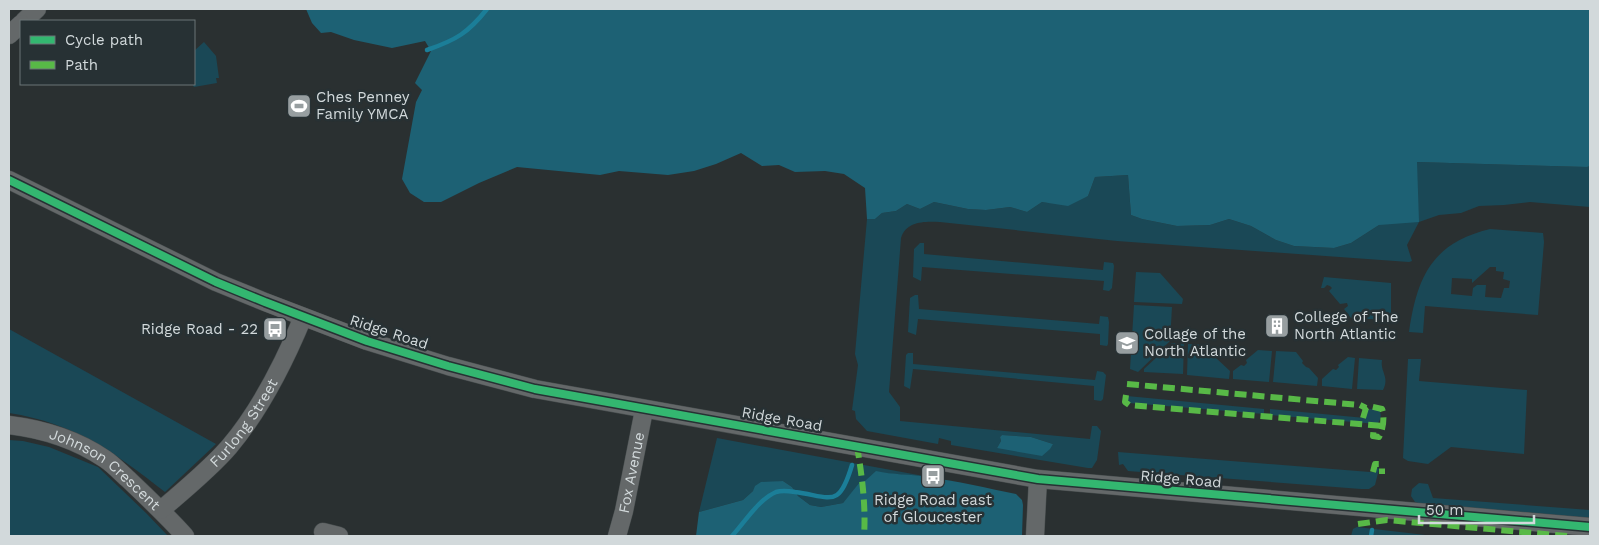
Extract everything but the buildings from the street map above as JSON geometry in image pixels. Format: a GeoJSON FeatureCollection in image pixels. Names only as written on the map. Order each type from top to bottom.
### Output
{"type":"FeatureCollection","features":[{"type":"Feature","properties":{"kind":"street"},"geometry":{"type":"LineString","coordinates":[[25,20],[38,9]]}},
{"type":"Feature","properties":{"kind":"street"},"geometry":{"type":"LineString","coordinates":[[9,35],[20,25]]}},
{"type":"Feature","properties":{"kind":"street","name":"Ridge Road"},"geometry":{"type":"LineString","coordinates":[[9,180],[216,282],[303,317],[367,341],[535,389],[1038,479],[1590,527]]}},
{"type":"Feature","properties":{"kind":"street","name":"Furlong Street"},"geometry":{"type":"LineString","coordinates":[[161,510],[228,448],[245,425],[262,401],[287,356],[303,317]]}},
{"type":"Feature","properties":{"kind":"street","name":"Fox Avenue"},"geometry":{"type":"LineString","coordinates":[[617,536],[624,511],[644,410]]}},
{"type":"Feature","properties":{"kind":"street","name":"Johnson Crescent"},"geometry":{"type":"LineString","coordinates":[[9,425],[46,433],[86,448],[107,460],[161,510],[185,536]]}},
{"type":"Feature","properties":{"kind":"street"},"geometry":{"type":"LineString","coordinates":[[1035,536],[1038,479]]}},
{"type":"Feature","properties":{"kind":"street"},"geometry":{"type":"LineString","coordinates":[[328,536],[323,532],[339,536]]}},
{"type":"Feature","properties":{"kind":"shaded area"},"geometry":{"type":"Polygon","coordinates":[[[306,9],[1590,9],[1590,166],[1417,162],[1419,222],[1379,225],[1351,243],[1334,248],[1294,246],[1276,240],[1251,226],[1229,219],[1210,225],[1177,226],[1142,219],[1131,215],[1128,175],[1095,177],[1088,196],[1068,206],[1042,202],[1027,212],[1010,207],[986,210],[968,209],[934,202],[920,209],[907,204],[896,211],[882,213],[875,219],[867,219],[865,188],[844,174],[825,171],[795,172],[779,165],[762,166],[741,153],[694,171],[668,175],[619,171],[600,175],[517,167],[441,202],[424,202],[410,193],[402,179],[416,102],[422,90],[415,83],[431,51],[425,41],[392,48],[354,40],[331,32],[321,33],[312,23],[306,9]]]}},
{"type":"Feature","properties":{"kind":"shaded area"},"geometry":{"type":"Polygon","coordinates":[[[204,42],[216,56],[219,78],[216,78],[217,83],[194,87],[195,50],[204,42]]]}},
{"type":"Feature","properties":{"kind":"shaded area"},"geometry":{"type":"Polygon","coordinates":[[[1417,162],[1590,166],[1590,207],[1530,202],[1479,206],[1461,213],[1439,215],[1419,222],[1407,245],[1412,261],[1409,262],[1117,241],[940,222],[917,223],[907,228],[901,238],[889,392],[900,407],[900,421],[1090,439],[1092,426],[1097,426],[1101,431],[1097,460],[1092,468],[1088,468],[951,445],[951,441],[939,438],[938,444],[867,431],[856,419],[855,411],[852,410],[858,365],[855,354],[867,219],[875,219],[882,213],[896,211],[907,204],[920,209],[934,202],[968,209],[986,210],[1010,207],[1027,212],[1042,202],[1053,203],[1088,196],[1095,177],[1128,175],[1131,215],[1177,226],[1210,225],[1229,219],[1251,226],[1276,240],[1294,246],[1334,248],[1351,243],[1379,225],[1417,162]],[[1002,435],[997,448],[1053,444],[1031,437],[1002,435]]]}},
{"type":"Feature","properties":{"kind":"shaded area"},"geometry":{"type":"Polygon","coordinates":[[[1490,229],[1543,233],[1544,242],[1538,315],[1425,306],[1423,333],[1409,332],[1417,295],[1431,265],[1441,253],[1454,243],[1470,235],[1490,229]],[[1490,267],[1472,283],[1472,279],[1452,278],[1451,294],[1472,296],[1473,288],[1477,285],[1486,285],[1485,297],[1501,298],[1504,288],[1509,288],[1510,281],[1503,279],[1504,272],[1496,271],[1496,267],[1490,267]]]}},
{"type":"Feature","properties":{"kind":"shaded area"},"geometry":{"type":"Polygon","coordinates":[[[920,243],[924,243],[924,254],[1103,270],[1104,262],[1113,263],[1112,288],[1109,291],[1103,290],[1104,281],[922,267],[921,281],[913,277],[914,249],[920,243]]]}},
{"type":"Feature","properties":{"kind":"shaded area"},"geometry":{"type":"Polygon","coordinates":[[[1136,272],[1160,273],[1183,299],[1182,304],[1134,302],[1136,272]]]}},
{"type":"Feature","properties":{"kind":"shaded area"},"geometry":{"type":"Polygon","coordinates":[[[1324,277],[1391,283],[1391,313],[1386,320],[1351,318],[1344,309],[1348,306],[1347,303],[1340,304],[1329,291],[1332,288],[1330,286],[1327,285],[1321,288],[1324,277]]]}},
{"type":"Feature","properties":{"kind":"shaded area"},"geometry":{"type":"Polygon","coordinates":[[[918,295],[919,309],[1099,324],[1100,316],[1108,317],[1108,344],[1107,346],[1100,345],[1100,334],[918,319],[916,335],[908,332],[910,298],[918,295]]]}},
{"type":"Feature","properties":{"kind":"shaded area"},"geometry":{"type":"Polygon","coordinates":[[[1134,305],[1172,307],[1170,341],[1138,372],[1130,369],[1134,305]]]}},
{"type":"Feature","properties":{"kind":"shaded area"},"geometry":{"type":"Polygon","coordinates":[[[9,329],[216,444],[165,492],[128,464],[92,441],[54,424],[9,413],[9,329]]]}},
{"type":"Feature","properties":{"kind":"shaded area"},"geometry":{"type":"Polygon","coordinates":[[[1172,343],[1184,344],[1183,374],[1144,372],[1144,369],[1172,343]]]}},
{"type":"Feature","properties":{"kind":"shaded area"},"geometry":{"type":"Polygon","coordinates":[[[1188,344],[1208,345],[1216,355],[1216,358],[1230,371],[1229,379],[1187,375],[1188,344]]]}},
{"type":"Feature","properties":{"kind":"shaded area"},"geometry":{"type":"Polygon","coordinates":[[[1258,350],[1272,351],[1269,382],[1233,379],[1233,371],[1241,365],[1244,366],[1247,363],[1246,360],[1258,350]]]}},
{"type":"Feature","properties":{"kind":"shaded area"},"geometry":{"type":"Polygon","coordinates":[[[1276,351],[1296,352],[1303,361],[1302,363],[1318,378],[1317,386],[1273,382],[1276,351]]]}},
{"type":"Feature","properties":{"kind":"shaded area"},"geometry":{"type":"Polygon","coordinates":[[[913,353],[913,364],[1095,380],[1097,371],[1103,372],[1106,375],[1103,399],[1101,401],[1094,400],[1094,386],[913,369],[910,389],[904,386],[906,355],[913,353]]]}},
{"type":"Feature","properties":{"kind":"shaded area"},"geometry":{"type":"Polygon","coordinates":[[[1348,357],[1355,358],[1352,389],[1322,386],[1322,379],[1333,369],[1336,370],[1339,367],[1338,365],[1348,357]]]}},
{"type":"Feature","properties":{"kind":"shaded area"},"geometry":{"type":"Polygon","coordinates":[[[1359,358],[1382,360],[1386,382],[1383,390],[1357,389],[1359,358]]]}},
{"type":"Feature","properties":{"kind":"shaded area"},"geometry":{"type":"Polygon","coordinates":[[[1408,359],[1421,359],[1419,381],[1527,390],[1524,454],[1451,447],[1428,464],[1408,461],[1403,458],[1408,359]]]}},
{"type":"Feature","properties":{"kind":"shaded area"},"geometry":{"type":"Polygon","coordinates":[[[1127,396],[1264,409],[1264,414],[1129,403],[1127,396]]]}},
{"type":"Feature","properties":{"kind":"shaded area"},"geometry":{"type":"Polygon","coordinates":[[[1270,409],[1365,418],[1366,411],[1370,409],[1379,410],[1381,417],[1377,424],[1270,415],[1270,409]]]}},
{"type":"Feature","properties":{"kind":"shaded area"},"geometry":{"type":"Polygon","coordinates":[[[1002,435],[1031,437],[1053,444],[1042,456],[997,448],[1002,435]]]}},
{"type":"Feature","properties":{"kind":"shaded area"},"geometry":{"type":"Polygon","coordinates":[[[717,438],[929,477],[876,472],[843,503],[821,507],[810,505],[783,481],[776,482],[753,491],[743,500],[699,512],[717,438]]]}},
{"type":"Feature","properties":{"kind":"shaded area"},"geometry":{"type":"Polygon","coordinates":[[[9,440],[49,447],[98,467],[168,536],[9,536],[9,440]]]}},
{"type":"Feature","properties":{"kind":"shaded area"},"geometry":{"type":"Polygon","coordinates":[[[1118,452],[1370,472],[1374,472],[1375,466],[1379,469],[1375,485],[1369,489],[1361,489],[1128,471],[1123,464],[1119,465],[1118,452]]]}},
{"type":"Feature","properties":{"kind":"shaded area"},"geometry":{"type":"Polygon","coordinates":[[[876,471],[921,476],[1016,494],[1022,500],[1023,505],[1022,536],[696,536],[699,512],[743,500],[761,482],[783,481],[810,505],[821,507],[843,503],[860,482],[865,481],[876,471]]]}},
{"type":"Feature","properties":{"kind":"shaded area"},"geometry":{"type":"Polygon","coordinates":[[[1419,483],[1428,484],[1433,498],[1590,510],[1590,518],[1423,505],[1415,502],[1411,496],[1412,489],[1419,483]]]}},
{"type":"Feature","properties":{"kind":"shaded area"},"geometry":{"type":"Polygon","coordinates":[[[1357,527],[1434,536],[1351,536],[1353,529],[1357,527]]]}},
{"type":"Feature","properties":{"kind":"waterway"},"geometry":{"type":"LineString","coordinates":[[427,50],[461,35],[487,9]]}},
{"type":"Feature","properties":{"kind":"waterway"},"geometry":{"type":"LineString","coordinates":[[732,536],[763,500],[776,492],[788,491],[833,497],[843,488],[852,465]]}},
{"type":"Feature","properties":{"kind":"waterway"},"geometry":{"type":"LineString","coordinates":[[1371,536],[1372,530]]}},
{"type":"Feature","properties":{"kind":"marked path"},"geometry":{"type":"LineString","coordinates":[[1127,384],[1360,405],[1366,408]]}},
{"type":"Feature","properties":{"kind":"marked path"},"geometry":{"type":"LineString","coordinates":[[1126,395],[1125,402],[1129,405],[1382,426]]}},
{"type":"Feature","properties":{"kind":"marked path"},"geometry":{"type":"LineString","coordinates":[[1363,418],[1366,408],[1369,406],[1382,409],[1383,423],[1379,437],[1373,436],[1374,426]]}},
{"type":"Feature","properties":{"kind":"marked path"},"geometry":{"type":"LineString","coordinates":[[857,446],[863,491],[864,536]]}},
{"type":"Feature","properties":{"kind":"marked path"},"geometry":{"type":"LineString","coordinates":[[1373,472],[1375,464],[1379,464],[1382,467],[1382,474]]}},
{"type":"Feature","properties":{"kind":"marked path"},"geometry":{"type":"LineString","coordinates":[[1358,524],[1387,520],[1567,536]]}},
{"type":"Feature","properties":{"kind":"cycle path"},"geometry":{"type":"LineString","coordinates":[[9,180],[216,282],[265,302],[367,341],[448,366],[535,389],[1038,479],[1590,527]]}},
{"type":"Feature","properties":{"kind":"place","name":"Ches Penney Family YMCA"},"geometry":{"type":"Point","coordinates":[299,106]}},
{"type":"Feature","properties":{"kind":"place","name":"College of The North Atlantic"},"geometry":{"type":"Point","coordinates":[1277,326]}},
{"type":"Feature","properties":{"kind":"place","name":"Ridge Road - 22"},"geometry":{"type":"Point","coordinates":[275,329]}},
{"type":"Feature","properties":{"kind":"place","name":"Collage of the North Atlantic"},"geometry":{"type":"Point","coordinates":[1127,343]}},
{"type":"Feature","properties":{"kind":"place","name":"Ridge Road east of Gloucester"},"geometry":{"type":"Point","coordinates":[933,476]}}]}
